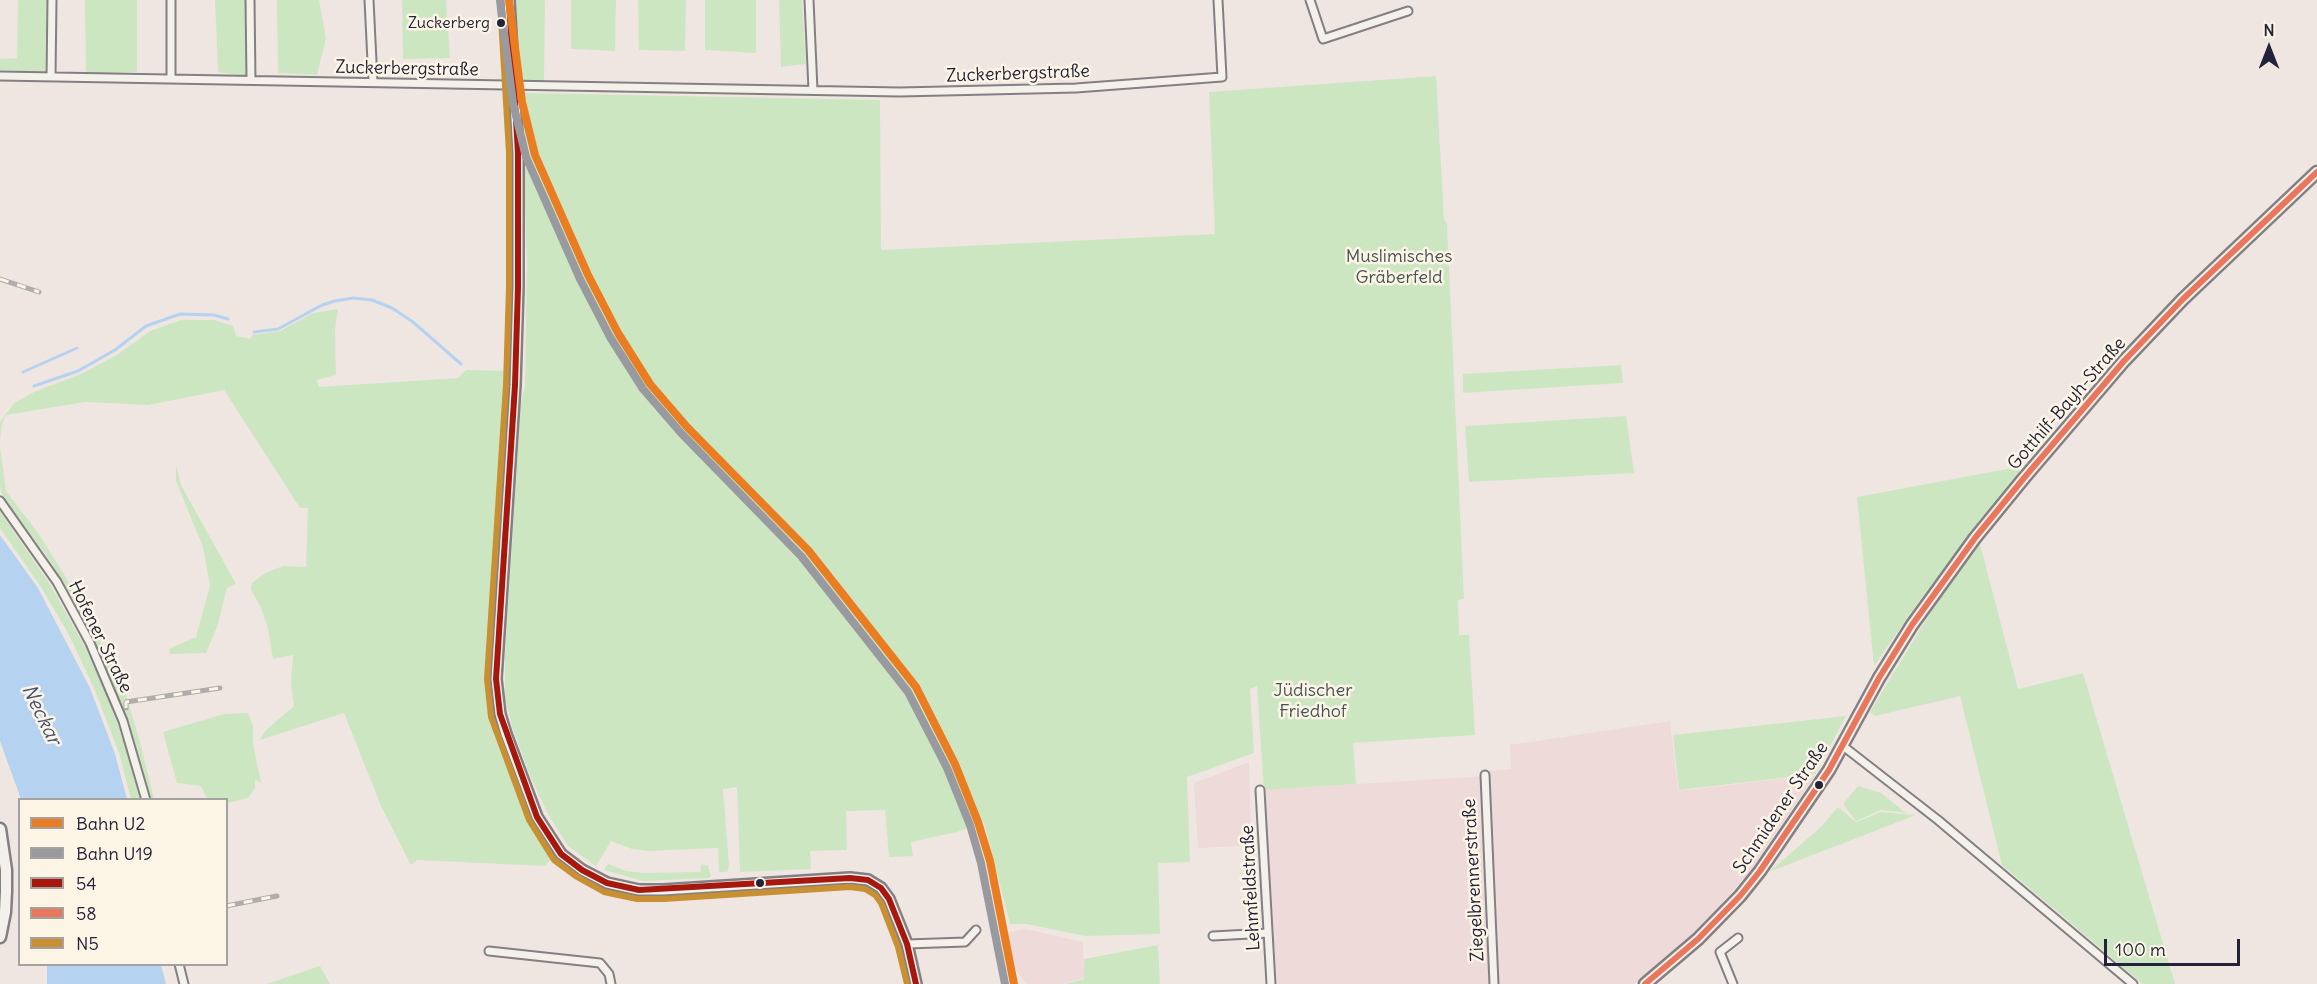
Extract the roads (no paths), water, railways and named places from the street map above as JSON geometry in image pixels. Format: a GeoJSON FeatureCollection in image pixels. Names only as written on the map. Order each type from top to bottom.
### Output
{"type":"FeatureCollection","features":[{"type":"Feature","properties":{"kind":"main road","name":"Gotthilf-Bayh-Straße"},"geometry":{"type":"LineString","coordinates":[[1912,625],[1989,521],[2124,361],[2183,299],[2317,172]]}},
{"type":"Feature","properties":{"kind":"main road","name":"Schmidener Straße"},"geometry":{"type":"LineString","coordinates":[[1645,984],[1698,939],[1740,896],[1786,835],[1843,746],[1885,668],[1912,625]]}},
{"type":"Feature","properties":{"kind":"main road"},"geometry":{"type":"LineString","coordinates":[[0,829],[6,870],[6,891],[0,937]]}},
{"type":"Feature","properties":{"kind":"street"},"geometry":{"type":"LineString","coordinates":[[51,77],[52,0]]}},
{"type":"Feature","properties":{"kind":"street"},"geometry":{"type":"LineString","coordinates":[[171,0],[171,79]]}},
{"type":"Feature","properties":{"kind":"street"},"geometry":{"type":"LineString","coordinates":[[250,0],[251,80]]}},
{"type":"Feature","properties":{"kind":"street"},"geometry":{"type":"LineString","coordinates":[[369,0],[373,82]]}},
{"type":"Feature","properties":{"kind":"street"},"geometry":{"type":"LineString","coordinates":[[509,0],[519,195],[515,385],[496,679],[500,714],[537,817],[561,854],[582,870],[607,882],[639,890],[850,878],[868,880],[881,888],[889,899],[906,944],[916,984]]}},
{"type":"Feature","properties":{"kind":"street"},"geometry":{"type":"LineString","coordinates":[[809,0],[813,90]]}},
{"type":"Feature","properties":{"kind":"street","name":"Zuckerbergstraße"},"geometry":{"type":"LineString","coordinates":[[0,76],[904,92],[1076,88],[1222,77],[1218,0]]}},
{"type":"Feature","properties":{"kind":"street"},"geometry":{"type":"LineString","coordinates":[[1310,0],[1323,39],[1408,11]]}},
{"type":"Feature","properties":{"kind":"street","name":"Hofener Straße"},"geometry":{"type":"LineString","coordinates":[[0,501],[57,582],[90,643],[123,721],[145,798]]}},
{"type":"Feature","properties":{"kind":"street"},"geometry":{"type":"LineString","coordinates":[[1843,746],[1868,763],[1938,820],[2133,984]]}},
{"type":"Feature","properties":{"kind":"street","name":"Ziegelbrennerstraße"},"geometry":{"type":"LineString","coordinates":[[1485,775],[1494,984]]}},
{"type":"Feature","properties":{"kind":"street","name":"Lehmfeldstraße"},"geometry":{"type":"LineString","coordinates":[[1260,790],[1271,984]]}},
{"type":"Feature","properties":{"kind":"street"},"geometry":{"type":"LineString","coordinates":[[906,944],[965,942],[976,930]]}},
{"type":"Feature","properties":{"kind":"street"},"geometry":{"type":"LineString","coordinates":[[1213,936],[1268,933]]}},
{"type":"Feature","properties":{"kind":"street"},"geometry":{"type":"LineString","coordinates":[[1733,984],[1720,952],[1738,938]]}},
{"type":"Feature","properties":{"kind":"street"},"geometry":{"type":"LineString","coordinates":[[489,951],[600,963],[609,974],[611,984]]}},
{"type":"Feature","properties":{"kind":"street"},"geometry":{"type":"LineString","coordinates":[[180,966],[184,984]]}},
{"type":"Feature","properties":{"kind":"water","name":"Neckar"},"geometry":{"type":"Polygon","coordinates":[[[0,535],[38,588],[90,688],[115,754],[127,798],[21,798],[0,741],[0,535]]]}},
{"type":"Feature","properties":{"kind":"water"},"geometry":{"type":"Polygon","coordinates":[[[47,966],[161,966],[166,984],[47,984],[47,966]]]}},
{"type":"Feature","properties":{"kind":"waterway"},"geometry":{"type":"LineString","coordinates":[[254,332],[278,329],[322,305],[335,301],[353,298],[372,300],[392,308],[413,322],[461,364]]}},
{"type":"Feature","properties":{"kind":"waterway"},"geometry":{"type":"LineString","coordinates":[[34,386],[78,371],[115,350],[146,326],[180,314],[214,315],[228,319]]}},
{"type":"Feature","properties":{"kind":"waterway"},"geometry":{"type":"LineString","coordinates":[[23,372],[77,348]]}},
{"type":"Feature","properties":{"kind":"railway"},"geometry":{"type":"LineString","coordinates":[[0,279],[39,292]]}},
{"type":"Feature","properties":{"kind":"railway"},"geometry":{"type":"LineString","coordinates":[[126,708],[126,702],[220,688]]}},
{"type":"Feature","properties":{"kind":"railway"},"geometry":{"type":"LineString","coordinates":[[228,906],[277,896]]}},
{"type":"Feature","properties":{"kind":"rail line","name":"U2"},"geometry":{"type":"LineString","coordinates":[[509,0],[522,102],[535,155],[588,275],[618,333],[650,384],[687,427],[808,550],[916,687],[955,764],[978,822],[990,861],[1014,984]]}},
{"type":"Feature","properties":{"kind":"rail line","name":"U19"},"geometry":{"type":"LineString","coordinates":[[500,1],[513,103],[526,157],[580,279],[610,337],[643,389],[681,433],[801,556],[908,692],[947,768],[970,825],[981,863],[1005,984]]}},
{"type":"Feature","properties":{"kind":"place","name":"Zuckerberg"},"geometry":{"type":"Point","coordinates":[501,23]}},
{"type":"Feature","properties":{"kind":"park label","name":"Muslimisches Gräberfeld"},"geometry":{"type":"Point","coordinates":[1399,267]}},
{"type":"Feature","properties":{"kind":"park label","name":"Jüdischer Friedhof"},"geometry":{"type":"Point","coordinates":[1313,701]}}]}
